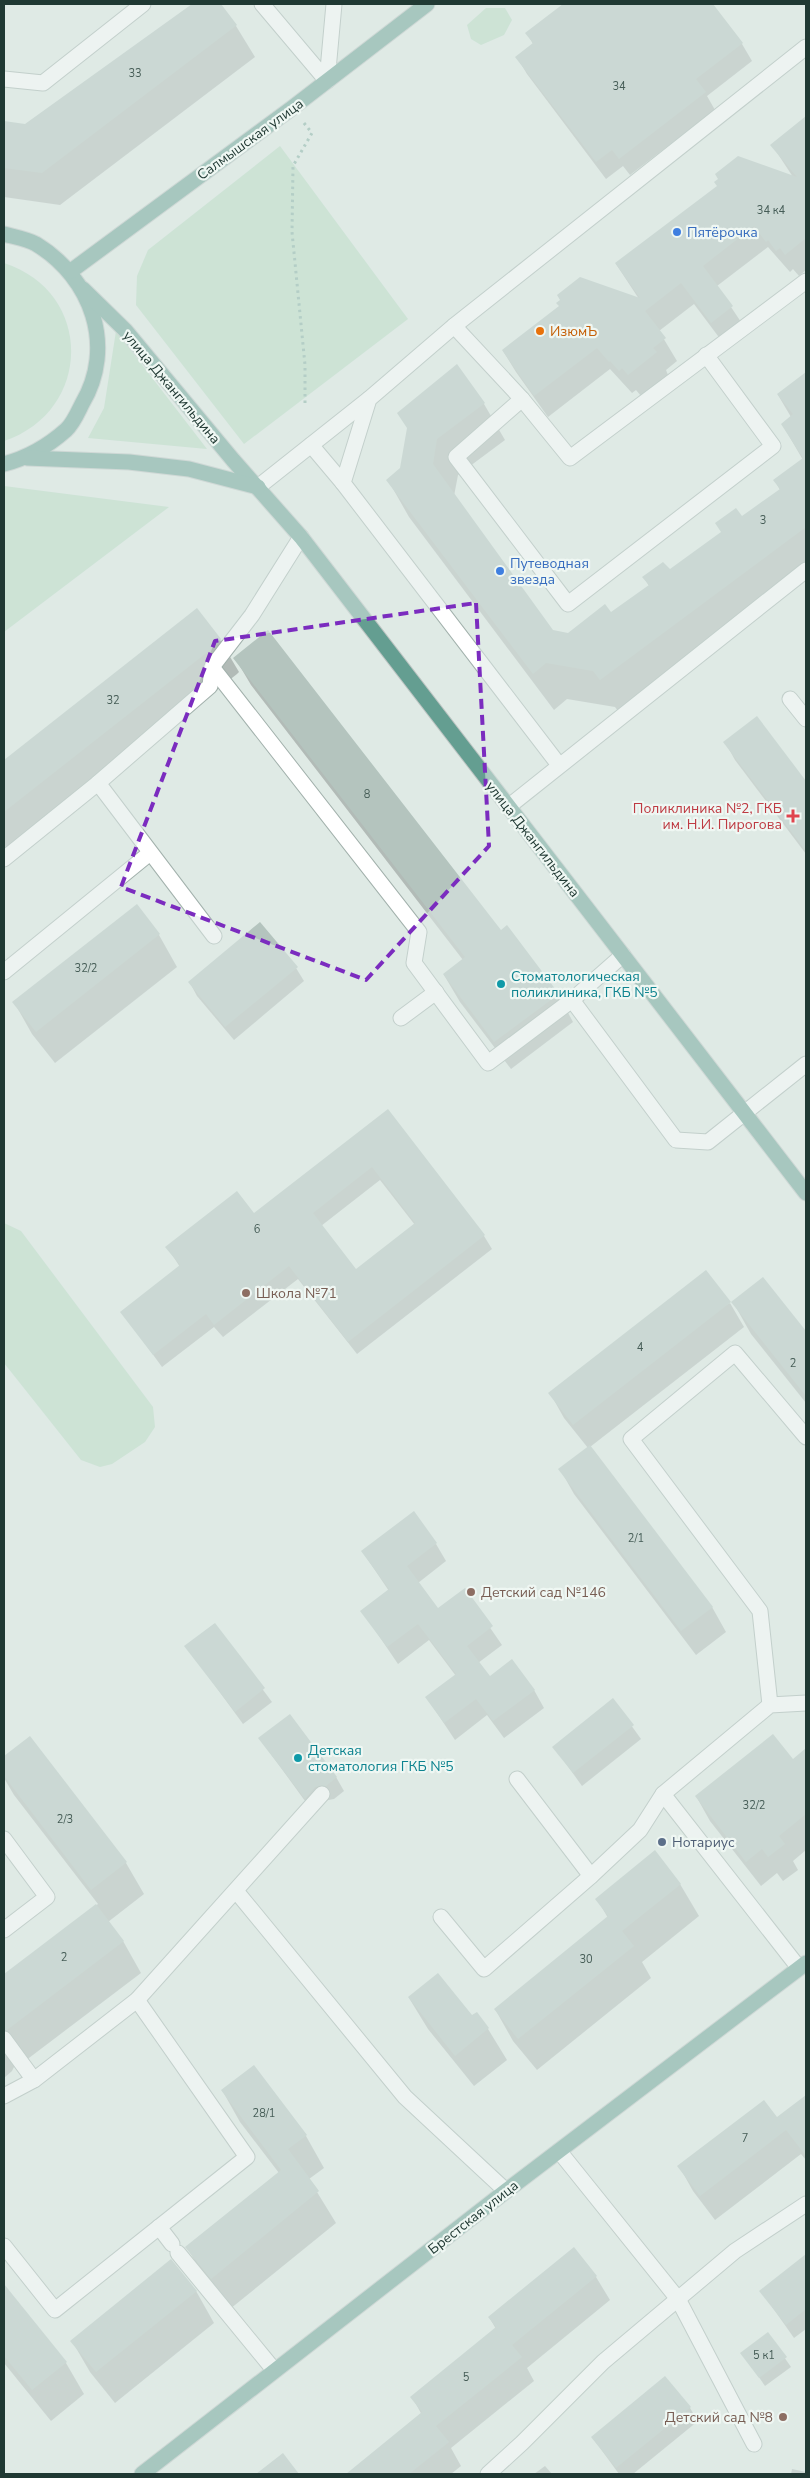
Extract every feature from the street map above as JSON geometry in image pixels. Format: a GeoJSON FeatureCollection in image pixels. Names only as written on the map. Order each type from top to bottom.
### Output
{"type":"FeatureCollection","features":[{"type":"Feature","properties":{"kind":"main road","name":"Салмышская улица"},"geometry":{"type":"LineString","coordinates":[[71,271],[328,81],[427,4]]}},
{"type":"Feature","properties":{"kind":"main road"},"geometry":{"type":"LineString","coordinates":[[4,234],[35,243],[71,271],[83,289],[99,336],[93,386],[68,429],[27,458]]}},
{"type":"Feature","properties":{"kind":"main road","name":"улица Джангильдина"},"geometry":{"type":"LineString","coordinates":[[83,289],[125,330],[233,460],[301,537],[806,1193]]}},
{"type":"Feature","properties":{"kind":"main road"},"geometry":{"type":"LineString","coordinates":[[4,464],[27,458],[129,462],[189,469],[258,487]]}},
{"type":"Feature","properties":{"kind":"main road","name":"Брестская улица"},"geometry":{"type":"LineString","coordinates":[[142,2474],[274,2370],[802,1966]]}},
{"type":"Feature","properties":{"kind":"lane"},"geometry":{"type":"LineString","coordinates":[[4,79],[43,83],[143,4]]}},
{"type":"Feature","properties":{"kind":"lane"},"geometry":{"type":"LineString","coordinates":[[262,4],[328,81]]}},
{"type":"Feature","properties":{"kind":"lane"},"geometry":{"type":"LineString","coordinates":[[328,81],[334,4]]}},
{"type":"Feature","properties":{"kind":"lane"},"geometry":{"type":"LineString","coordinates":[[258,487],[369,399],[454,326],[806,47]]}},
{"type":"Feature","properties":{"kind":"lane"},"geometry":{"type":"LineString","coordinates":[[454,326],[522,399],[570,458],[806,281]]}},
{"type":"Feature","properties":{"kind":"lane"},"geometry":{"type":"LineString","coordinates":[[522,399],[456,457],[568,604],[773,446],[706,355]]}},
{"type":"Feature","properties":{"kind":"lane"},"geometry":{"type":"LineString","coordinates":[[343,483],[369,399]]}},
{"type":"Feature","properties":{"kind":"lane"},"geometry":{"type":"LineString","coordinates":[[310,445],[343,483],[559,765]]}},
{"type":"Feature","properties":{"kind":"lane"},"geometry":{"type":"LineString","coordinates":[[4,859],[98,783],[210,686],[212,666],[252,615],[301,537]]}},
{"type":"Feature","properties":{"kind":"lane"},"geometry":{"type":"LineString","coordinates":[[508,807],[806,570]]}},
{"type":"Feature","properties":{"kind":"lane"},"geometry":{"type":"LineString","coordinates":[[212,666],[419,932],[414,963],[488,1063],[572,1000],[623,955]]}},
{"type":"Feature","properties":{"kind":"lane"},"geometry":{"type":"LineString","coordinates":[[790,699],[806,719]]}},
{"type":"Feature","properties":{"kind":"lane"},"geometry":{"type":"LineString","coordinates":[[98,783],[214,936]]}},
{"type":"Feature","properties":{"kind":"lane"},"geometry":{"type":"LineString","coordinates":[[4,972],[150,853]]}},
{"type":"Feature","properties":{"kind":"lane"},"geometry":{"type":"LineString","coordinates":[[401,1018],[436,992]]}},
{"type":"Feature","properties":{"kind":"lane"},"geometry":{"type":"LineString","coordinates":[[572,1000],[676,1140],[708,1142],[806,1064]]}},
{"type":"Feature","properties":{"kind":"lane"},"geometry":{"type":"LineString","coordinates":[[770,1705],[760,1611],[631,1439],[735,1353],[805,1434]]}},
{"type":"Feature","properties":{"kind":"lane"},"geometry":{"type":"LineString","coordinates":[[441,1917],[484,1969],[591,1876],[640,1830],[663,1794],[770,1705],[806,1703]]}},
{"type":"Feature","properties":{"kind":"lane"},"geometry":{"type":"LineString","coordinates":[[517,1779],[591,1876]]}},
{"type":"Feature","properties":{"kind":"lane"},"geometry":{"type":"LineString","coordinates":[[4,2096],[34,2080],[137,2000],[322,1794]]}},
{"type":"Feature","properties":{"kind":"lane"},"geometry":{"type":"LineString","coordinates":[[663,1794],[802,1966]]}},
{"type":"Feature","properties":{"kind":"lane"},"geometry":{"type":"LineString","coordinates":[[4,1840],[47,1897],[4,1930]]}},
{"type":"Feature","properties":{"kind":"lane"},"geometry":{"type":"LineString","coordinates":[[236,1891],[405,2096],[506,2192]]}},
{"type":"Feature","properties":{"kind":"lane"},"geometry":{"type":"LineString","coordinates":[[4,2246],[55,2310],[247,2157],[137,2000]]}},
{"type":"Feature","properties":{"kind":"lane"},"geometry":{"type":"LineString","coordinates":[[4,2039],[34,2080]]}},
{"type":"Feature","properties":{"kind":"lane"},"geometry":{"type":"LineString","coordinates":[[559,2151],[678,2299],[754,2444]]}},
{"type":"Feature","properties":{"kind":"lane"},"geometry":{"type":"LineString","coordinates":[[488,2474],[522,2444],[603,2362],[735,2250],[806,2204]]}},
{"type":"Feature","properties":{"kind":"lane"},"geometry":{"type":"LineString","coordinates":[[159,2227],[274,2370]]}},
{"type":"Feature","properties":{"kind":"path"},"geometry":{"type":"LineString","coordinates":[[304,123],[312,133],[293,166],[292,232],[305,365],[305,407]]}},
{"type":"Feature","properties":{"kind":"highlighted area"},"geometry":{"type":"Polygon","coordinates":[[[476,603],[489,846],[366,980],[121,887],[215,641],[476,603]]]}},
{"type":"Feature","properties":{"kind":"green space"},"geometry":{"type":"Polygon","coordinates":[[[486,8],[505,8],[512,20],[504,35],[481,45],[471,39],[467,25],[486,8]]]}},
{"type":"Feature","properties":{"kind":"green space"},"geometry":{"type":"Polygon","coordinates":[[[280,146],[408,319],[244,444],[136,305],[137,276],[148,250],[280,146]]]}},
{"type":"Feature","properties":{"kind":"green space"},"geometry":{"type":"Polygon","coordinates":[[[4,263],[33,278],[54,299],[67,324],[71,352],[67,379],[54,405],[33,426],[4,441],[4,263]]]}},
{"type":"Feature","properties":{"kind":"green space"},"geometry":{"type":"Polygon","coordinates":[[[116,331],[207,449],[88,438],[104,408],[116,331]]]}},
{"type":"Feature","properties":{"kind":"green space"},"geometry":{"type":"Polygon","coordinates":[[[4,486],[169,507],[4,632],[4,486]]]}},
{"type":"Feature","properties":{"kind":"green space"},"geometry":{"type":"Polygon","coordinates":[[[4,1223],[21,1231],[153,1407],[155,1427],[145,1442],[112,1464],[100,1467],[81,1460],[4,1363],[4,1223]]]}},
{"type":"Feature","properties":{"kind":"building"},"geometry":{"type":"Polygon","coordinates":[[[192,4],[221,4],[237,25],[42,173],[4,168],[4,121],[25,124],[192,4]]]}},
{"type":"Feature","properties":{"kind":"building"},"geometry":{"type":"Polygon","coordinates":[[[563,4],[713,4],[743,43],[696,79],[706,92],[619,159],[612,150],[596,162],[515,57],[533,43],[525,33],[563,4]]]}},
{"type":"Feature","properties":{"kind":"building"},"geometry":{"type":"Polygon","coordinates":[[[806,116],[806,238],[785,255],[780,248],[776,251],[768,240],[766,242],[754,226],[703,266],[733,306],[711,323],[681,283],[645,311],[666,338],[653,348],[657,352],[628,375],[622,368],[619,371],[597,348],[534,396],[502,350],[559,306],[556,303],[560,300],[557,295],[580,277],[640,298],[615,263],[717,186],[714,182],[718,179],[715,174],[738,156],[797,177],[770,145],[806,116]]]}},
{"type":"Feature","properties":{"kind":"building"},"geometry":{"type":"Polygon","coordinates":[[[457,364],[485,403],[437,439],[433,464],[553,630],[568,633],[605,604],[611,612],[649,585],[642,577],[663,562],[670,569],[721,532],[715,523],[736,508],[742,516],[780,489],[773,480],[803,458],[781,424],[793,414],[777,394],[806,372],[806,527],[600,680],[593,671],[546,663],[533,674],[386,480],[400,468],[407,428],[397,413],[457,364]]]}},
{"type":"Feature","properties":{"kind":"building"},"geometry":{"type":"Polygon","coordinates":[[[197,608],[221,639],[219,643],[4,812],[4,760],[197,608]]]}},
{"type":"Feature","properties":{"kind":"building"},"geometry":{"type":"Polygon","coordinates":[[[268,630],[501,930],[507,925],[559,994],[494,1042],[443,974],[465,957],[233,658],[268,630]]]}},
{"type":"Feature","properties":{"kind":"building","name":"Поликлиника №2, ГКБ им. Н.И. Пирогова"},"geometry":{"type":"Polygon","coordinates":[[[757,716],[806,781],[806,851],[723,742],[757,716]]]}},
{"type":"Feature","properties":{"kind":"building"},"geometry":{"type":"Polygon","coordinates":[[[137,904],[160,934],[36,1032],[12,1002],[137,904]]]}},
{"type":"Feature","properties":{"kind":"building"},"geometry":{"type":"Polygon","coordinates":[[[260,922],[298,967],[225,1027],[188,982],[260,922]]]}},
{"type":"Feature","properties":{"kind":"building"},"geometry":{"type":"Polygon","coordinates":[[[388,1109],[485,1235],[348,1342],[289,1266],[214,1325],[206,1314],[153,1355],[120,1312],[180,1265],[165,1247],[237,1191],[254,1213],[388,1109]],[[372,1167],[313,1213],[356,1269],[415,1223],[372,1167]]]}},
{"type":"Feature","properties":{"kind":"building"},"geometry":{"type":"Polygon","coordinates":[[[706,1270],[731,1302],[573,1425],[548,1393],[706,1270]]]}},
{"type":"Feature","properties":{"kind":"building"},"geometry":{"type":"Polygon","coordinates":[[[763,1277],[806,1331],[806,1396],[731,1302],[763,1277]]]}},
{"type":"Feature","properties":{"kind":"building"},"geometry":{"type":"Polygon","coordinates":[[[590,1445],[713,1607],[681,1631],[558,1469],[590,1445]]]}},
{"type":"Feature","properties":{"kind":"building"},"geometry":{"type":"Polygon","coordinates":[[[414,1511],[437,1543],[407,1566],[438,1608],[465,1588],[493,1626],[467,1646],[490,1676],[512,1659],[535,1690],[493,1721],[476,1699],[444,1723],[425,1697],[456,1674],[418,1624],[387,1647],[360,1611],[389,1589],[361,1551],[414,1511]]]}},
{"type":"Feature","properties":{"kind":"building"},"geometry":{"type":"Polygon","coordinates":[[[215,1623],[265,1688],[235,1712],[184,1646],[215,1623]]]}},
{"type":"Feature","properties":{"kind":"building"},"geometry":{"type":"Polygon","coordinates":[[[613,1698],[634,1725],[573,1773],[552,1747],[613,1698]]]}},
{"type":"Feature","properties":{"kind":"building","name":"Детская стоматология ГКБ №5"},"geometry":{"type":"Polygon","coordinates":[[[290,1714],[337,1777],[326,1786],[315,1787],[305,1799],[258,1738],[290,1714]]]}},
{"type":"Feature","properties":{"kind":"building"},"geometry":{"type":"Polygon","coordinates":[[[773,1734],[793,1759],[806,1748],[806,1814],[779,1836],[785,1844],[768,1857],[762,1849],[746,1862],[695,1796],[773,1734]]]}},
{"type":"Feature","properties":{"kind":"building"},"geometry":{"type":"Polygon","coordinates":[[[30,1736],[127,1862],[91,1890],[4,1776],[4,1756],[30,1736]]]}},
{"type":"Feature","properties":{"kind":"building"},"geometry":{"type":"Polygon","coordinates":[[[655,1850],[681,1884],[622,1931],[634,1946],[518,2039],[494,2009],[608,1916],[595,1899],[655,1850]]]}},
{"type":"Feature","properties":{"kind":"building"},"geometry":{"type":"Polygon","coordinates":[[[96,1904],[124,1941],[7,2030],[4,2030],[4,1974],[96,1904]]]}},
{"type":"Feature","properties":{"kind":"building"},"geometry":{"type":"Polygon","coordinates":[[[438,1973],[472,2015],[477,2012],[489,2028],[455,2056],[408,1997],[438,1973]]]}},
{"type":"Feature","properties":{"kind":"building"},"geometry":{"type":"Polygon","coordinates":[[[254,2065],[307,2135],[288,2149],[319,2191],[211,2279],[185,2247],[281,2170],[221,2090],[254,2065]]]}},
{"type":"Feature","properties":{"kind":"building"},"geometry":{"type":"Polygon","coordinates":[[[806,2095],[806,2156],[786,2130],[700,2196],[677,2166],[764,2100],[777,2117],[806,2095]]]}},
{"type":"Feature","properties":{"kind":"building"},"geometry":{"type":"Polygon","coordinates":[[[574,2247],[597,2276],[512,2345],[522,2357],[436,2426],[449,2442],[409,2474],[346,2474],[422,2412],[410,2397],[496,2327],[488,2317],[574,2247]]]}},
{"type":"Feature","properties":{"kind":"building"},"geometry":{"type":"Polygon","coordinates":[[[806,2254],[806,2309],[786,2325],[759,2291],[806,2254]]]}},
{"type":"Feature","properties":{"kind":"building"},"geometry":{"type":"Polygon","coordinates":[[[171,2259],[197,2291],[96,2372],[70,2341],[171,2259]]]}},
{"type":"Feature","properties":{"kind":"building"},"geometry":{"type":"Polygon","coordinates":[[[4,2284],[67,2362],[32,2390],[4,2356],[4,2284]]]}},
{"type":"Feature","properties":{"kind":"building"},"geometry":{"type":"Polygon","coordinates":[[[768,2332],[787,2357],[759,2378],[740,2353],[768,2332]]]}},
{"type":"Feature","properties":{"kind":"building"},"geometry":{"type":"Polygon","coordinates":[[[665,2376],[691,2407],[616,2468],[591,2437],[665,2376]]]}},
{"type":"Feature","properties":{"kind":"building"},"geometry":{"type":"Polygon","coordinates":[[[283,2453],[299,2474],[256,2474],[283,2453]]]}},
{"type":"Feature","properties":{"kind":"place","name":"Пятёрочка"},"geometry":{"type":"Point","coordinates":[677,232]}},
{"type":"Feature","properties":{"kind":"place","name":"ИзюмЪ"},"geometry":{"type":"Point","coordinates":[540,331]}},
{"type":"Feature","properties":{"kind":"place","name":"Путеводная звезда"},"geometry":{"type":"Point","coordinates":[500,571]}},
{"type":"Feature","properties":{"kind":"place","name":"Поликлиника №2, ГКБ им. Н.И. Пирогова"},"geometry":{"type":"Point","coordinates":[793,816]}},
{"type":"Feature","properties":{"kind":"place","name":"Стоматологическая поликлиника, ГКБ №5"},"geometry":{"type":"Point","coordinates":[501,984]}},
{"type":"Feature","properties":{"kind":"place","name":"Школа №71"},"geometry":{"type":"Point","coordinates":[246,1293]}},
{"type":"Feature","properties":{"kind":"place","name":"Детский сад №146"},"geometry":{"type":"Point","coordinates":[471,1592]}},
{"type":"Feature","properties":{"kind":"place","name":"Детская стоматология ГКБ №5"},"geometry":{"type":"Point","coordinates":[298,1758]}},
{"type":"Feature","properties":{"kind":"place","name":"Нотариус"},"geometry":{"type":"Point","coordinates":[662,1842]}},
{"type":"Feature","properties":{"kind":"place","name":"Детский сад №8"},"geometry":{"type":"Point","coordinates":[783,2417]}}]}
